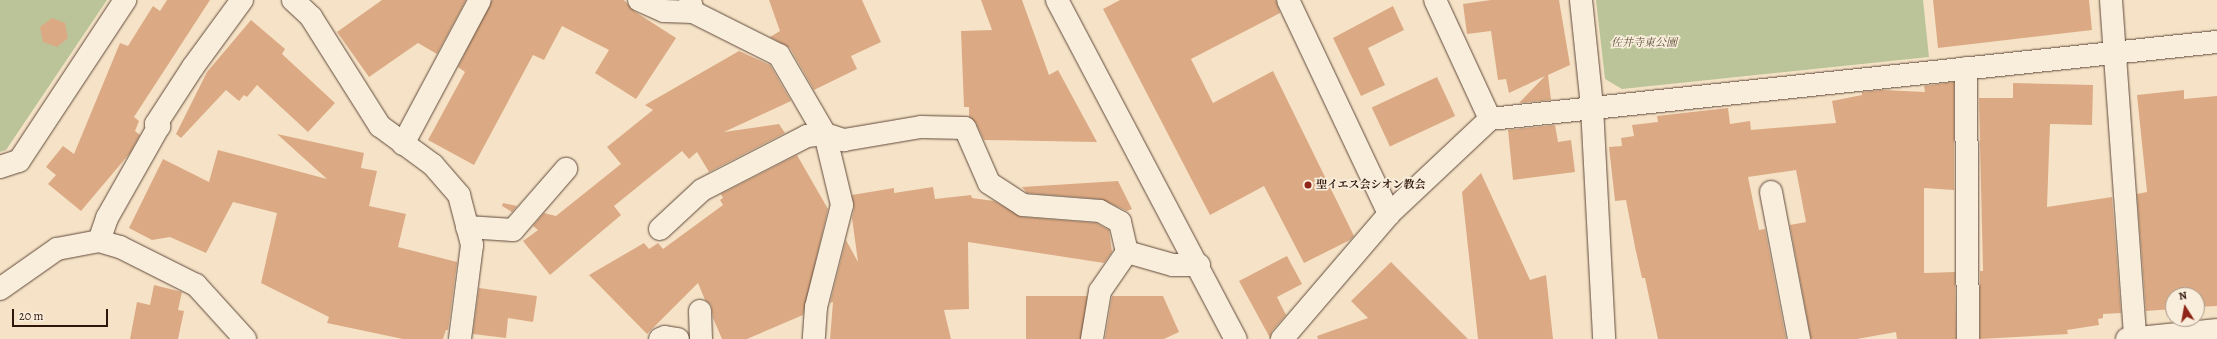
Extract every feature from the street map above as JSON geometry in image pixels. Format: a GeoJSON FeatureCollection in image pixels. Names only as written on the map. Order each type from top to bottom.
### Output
{"type":"FeatureCollection","features":[{"type":"Feature","properties":{"kind":"street"},"geometry":{"type":"LineString","coordinates":[[0,167],[18,161],[126,0]]}},
{"type":"Feature","properties":{"kind":"street"},"geometry":{"type":"LineString","coordinates":[[99,241],[107,218],[159,126],[156,124],[193,67],[242,0]]}},
{"type":"Feature","properties":{"kind":"street"},"geometry":{"type":"LineString","coordinates":[[293,0],[311,17],[380,126],[434,165],[458,195],[472,245],[460,339]]}},
{"type":"Feature","properties":{"kind":"street"},"geometry":{"type":"LineString","coordinates":[[403,144],[480,0]]}},
{"type":"Feature","properties":{"kind":"street"},"geometry":{"type":"LineString","coordinates":[[639,0],[664,11],[691,6],[779,55],[825,134],[842,205],[816,307],[814,339]]}},
{"type":"Feature","properties":{"kind":"street"},"geometry":{"type":"LineString","coordinates":[[1057,0],[1199,265],[1236,339]]}},
{"type":"Feature","properties":{"kind":"street"},"geometry":{"type":"LineString","coordinates":[[1288,0],[1389,214]]}},
{"type":"Feature","properties":{"kind":"street"},"geometry":{"type":"LineString","coordinates":[[1435,0],[1490,119]]}},
{"type":"Feature","properties":{"kind":"street"},"geometry":{"type":"LineString","coordinates":[[1581,0],[1592,107],[1604,339]]}},
{"type":"Feature","properties":{"kind":"street"},"geometry":{"type":"LineString","coordinates":[[2111,0],[2131,339],[2217,330]]}},
{"type":"Feature","properties":{"kind":"street"},"geometry":{"type":"LineString","coordinates":[[1282,339],[1389,214],[1490,119],[2217,42]]}},
{"type":"Feature","properties":{"kind":"street"},"geometry":{"type":"LineString","coordinates":[[1966,68],[1968,339]]}},
{"type":"Feature","properties":{"kind":"street"},"geometry":{"type":"LineString","coordinates":[[660,229],[702,190],[807,136],[825,134],[844,140],[921,127],[965,128],[989,183],[1023,205],[1100,212],[1120,222],[1127,252],[1100,291],[1092,339]]}},
{"type":"Feature","properties":{"kind":"street"},"geometry":{"type":"LineString","coordinates":[[467,227],[513,230],[566,170]]}},
{"type":"Feature","properties":{"kind":"street"},"geometry":{"type":"LineString","coordinates":[[1771,192],[1800,339]]}},
{"type":"Feature","properties":{"kind":"street"},"geometry":{"type":"LineString","coordinates":[[0,289],[57,249],[99,241],[120,248],[196,285],[245,339]]}},
{"type":"Feature","properties":{"kind":"street"},"geometry":{"type":"LineString","coordinates":[[1127,252],[1173,266],[1199,265]]}},
{"type":"Feature","properties":{"kind":"street"},"geometry":{"type":"LineString","coordinates":[[700,311],[701,339]]}},
{"type":"Feature","properties":{"kind":"street"},"geometry":{"type":"LineString","coordinates":[[660,339],[665,337],[678,339]]}},
{"type":"Feature","properties":{"kind":"green space"},"geometry":{"type":"Polygon","coordinates":[[[0,0],[107,0],[6,150],[0,152],[0,0]]]}},
{"type":"Feature","properties":{"kind":"green space","name":"佐井寺東公園"},"geometry":{"type":"Polygon","coordinates":[[[1596,0],[1923,0],[1929,57],[1622,89],[1605,79],[1596,0]]]}},
{"type":"Feature","properties":{"kind":"building"},"geometry":{"type":"Polygon","coordinates":[[[167,0],[210,0],[134,117],[139,121],[135,131],[140,135],[130,153],[81,211],[48,184],[56,175],[46,167],[63,146],[74,154],[120,43],[128,46],[153,6],[160,11],[167,0]]]}},
{"type":"Feature","properties":{"kind":"building"},"geometry":{"type":"Polygon","coordinates":[[[382,0],[466,0],[437,54],[418,43],[369,77],[337,32],[382,0]]]}},
{"type":"Feature","properties":{"kind":"building"},"geometry":{"type":"Polygon","coordinates":[[[492,0],[624,0],[634,11],[676,38],[636,99],[595,73],[609,50],[562,26],[544,60],[533,55],[474,165],[428,140],[465,72],[458,67],[492,0]]]}},
{"type":"Feature","properties":{"kind":"building"},"geometry":{"type":"Polygon","coordinates":[[[769,0],[862,0],[881,42],[851,56],[857,69],[814,90],[790,48],[770,37],[780,31],[769,0]]]}},
{"type":"Feature","properties":{"kind":"building"},"geometry":{"type":"Polygon","coordinates":[[[981,0],[1022,0],[1049,75],[1058,70],[1097,142],[984,140],[976,123],[969,117],[969,107],[964,107],[961,31],[992,30],[981,0]]]}},
{"type":"Feature","properties":{"kind":"building"},"geometry":{"type":"Polygon","coordinates":[[[1120,0],[1276,0],[1280,13],[1191,59],[1213,103],[1273,71],[1354,236],[1350,240],[1304,263],[1264,186],[1210,215],[1103,9],[1120,0]]]}},
{"type":"Feature","properties":{"kind":"building"},"geometry":{"type":"Polygon","coordinates":[[[1491,0],[1559,0],[1570,65],[1548,75],[1551,100],[1519,103],[1545,76],[1509,93],[1506,79],[1498,80],[1491,31],[1467,34],[1463,4],[1491,0]]]}},
{"type":"Feature","properties":{"kind":"building"},"geometry":{"type":"Polygon","coordinates":[[[1933,0],[2089,0],[2092,30],[1938,48],[1933,0]]]}},
{"type":"Feature","properties":{"kind":"building"},"geometry":{"type":"Polygon","coordinates":[[[1393,6],[1404,30],[1368,48],[1385,85],[1361,96],[1333,38],[1393,6]]]}},
{"type":"Feature","properties":{"kind":"building"},"geometry":{"type":"Polygon","coordinates":[[[52,18],[65,23],[68,38],[57,47],[43,42],[40,27],[52,18]]]}},
{"type":"Feature","properties":{"kind":"building"},"geometry":{"type":"Polygon","coordinates":[[[251,20],[285,49],[282,54],[335,103],[308,132],[257,85],[247,97],[244,95],[239,101],[226,90],[181,138],[176,134],[207,72],[251,20]]]}},
{"type":"Feature","properties":{"kind":"building"},"geometry":{"type":"Polygon","coordinates":[[[739,51],[770,65],[791,101],[724,132],[779,124],[785,133],[709,172],[697,152],[689,159],[682,151],[614,206],[621,215],[550,275],[523,241],[538,230],[533,226],[544,213],[556,216],[621,164],[607,147],[653,110],[645,105],[739,51]]]}},
{"type":"Feature","properties":{"kind":"building"},"geometry":{"type":"Polygon","coordinates":[[[1437,77],[1455,116],[1390,146],[1372,107],[1437,77]]]}},
{"type":"Feature","properties":{"kind":"building"},"geometry":{"type":"Polygon","coordinates":[[[1954,82],[1954,190],[1924,188],[1924,273],[1955,272],[1956,339],[1897,339],[1896,332],[1857,339],[1811,339],[1790,225],[1806,222],[1796,170],[1748,177],[1759,230],[1765,229],[1786,339],[1658,339],[1645,278],[1642,278],[1626,200],[1615,201],[1609,147],[1622,146],[1621,138],[1634,136],[1632,125],[1658,122],[1657,116],[1728,108],[1730,124],[1750,121],[1751,130],[1836,123],[1832,101],[1862,95],[1862,92],[1883,90],[1925,92],[1924,86],[1954,82]]]}},
{"type":"Feature","properties":{"kind":"building"},"geometry":{"type":"Polygon","coordinates":[[[2013,83],[2093,85],[2092,125],[2050,124],[2047,207],[2112,197],[2121,313],[2103,314],[2103,318],[2098,319],[2099,325],[2067,330],[2068,334],[1980,339],[1980,271],[1983,271],[1979,98],[2013,98],[2013,83]]]}},
{"type":"Feature","properties":{"kind":"building"},"geometry":{"type":"Polygon","coordinates":[[[2184,90],[2184,99],[2217,96],[2217,306],[2205,307],[2205,287],[2165,287],[2165,310],[2146,311],[2137,194],[2147,192],[2137,95],[2184,90]]]}},
{"type":"Feature","properties":{"kind":"building"},"geometry":{"type":"Polygon","coordinates":[[[1555,125],[1558,142],[1571,140],[1575,172],[1513,180],[1508,130],[1555,125]]]}},
{"type":"Feature","properties":{"kind":"building"},"geometry":{"type":"Polygon","coordinates":[[[277,134],[364,153],[361,168],[377,171],[369,206],[406,214],[398,247],[457,262],[448,330],[446,330],[443,339],[403,339],[327,323],[329,317],[261,283],[277,213],[233,202],[206,253],[170,237],[152,240],[129,228],[163,159],[209,182],[218,150],[327,179],[277,134]]]}},
{"type":"Feature","properties":{"kind":"building"},"geometry":{"type":"Polygon","coordinates":[[[797,155],[828,209],[803,315],[747,339],[722,339],[713,318],[711,305],[705,300],[698,283],[647,334],[589,275],[644,243],[649,249],[658,243],[663,249],[723,205],[720,200],[723,198],[721,194],[797,155]]]}},
{"type":"Feature","properties":{"kind":"building"},"geometry":{"type":"Polygon","coordinates":[[[1481,173],[1530,280],[1546,275],[1553,339],[1478,339],[1462,192],[1481,173]]]}},
{"type":"Feature","properties":{"kind":"building"},"geometry":{"type":"Polygon","coordinates":[[[1118,181],[1132,209],[1127,211],[1101,199],[1027,193],[1022,187],[1118,181]]]}},
{"type":"Feature","properties":{"kind":"building"},"geometry":{"type":"Polygon","coordinates":[[[933,187],[935,199],[971,195],[972,198],[994,201],[1022,217],[1096,223],[1109,230],[1112,252],[1104,263],[968,242],[969,309],[944,310],[951,339],[830,339],[833,302],[830,303],[846,240],[858,262],[852,218],[854,208],[852,195],[894,188],[894,193],[933,187]]]}},
{"type":"Feature","properties":{"kind":"building"},"geometry":{"type":"Polygon","coordinates":[[[503,203],[517,206],[512,212],[502,206],[503,203]]]}},
{"type":"Feature","properties":{"kind":"building"},"geometry":{"type":"Polygon","coordinates":[[[1287,256],[1302,284],[1277,297],[1286,315],[1272,331],[1270,338],[1239,281],[1287,256]]]}},
{"type":"Feature","properties":{"kind":"building"},"geometry":{"type":"Polygon","coordinates":[[[1391,262],[1468,339],[1318,339],[1317,336],[1368,318],[1351,301],[1391,262]]]}},
{"type":"Feature","properties":{"kind":"building"},"geometry":{"type":"Polygon","coordinates":[[[154,285],[182,292],[178,310],[184,311],[178,339],[130,339],[137,302],[150,305],[154,285]]]}},
{"type":"Feature","properties":{"kind":"building"},"geometry":{"type":"Polygon","coordinates":[[[479,288],[537,296],[533,322],[508,318],[506,338],[473,334],[479,288]]]}},
{"type":"Feature","properties":{"kind":"building"},"geometry":{"type":"Polygon","coordinates":[[[1026,296],[1087,296],[1087,339],[1026,339],[1026,296]]]}},
{"type":"Feature","properties":{"kind":"building"},"geometry":{"type":"Polygon","coordinates":[[[1112,296],[1163,296],[1179,332],[1164,339],[1105,339],[1112,296]]]}},
{"type":"Feature","properties":{"kind":"place","name":"聖イエス会シオン教会"},"geometry":{"type":"Point","coordinates":[1308,185]}}]}
